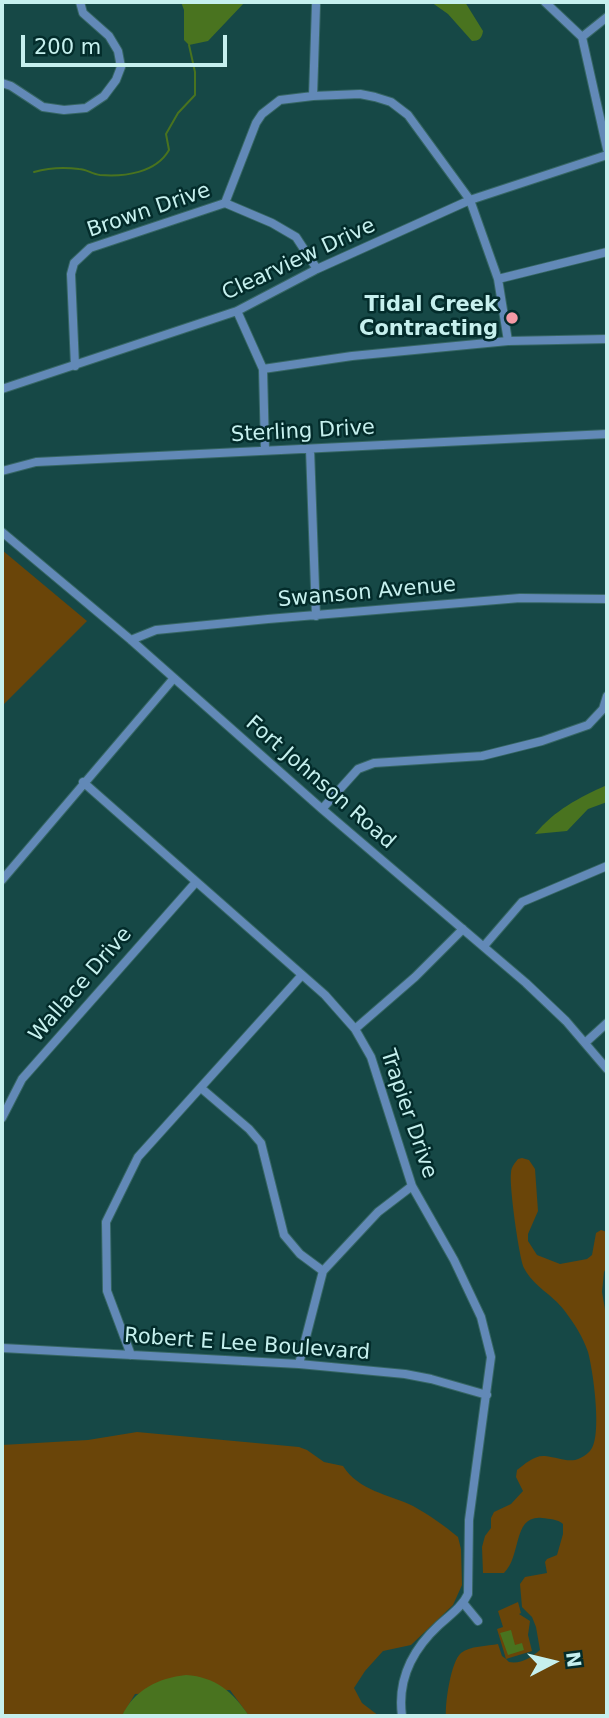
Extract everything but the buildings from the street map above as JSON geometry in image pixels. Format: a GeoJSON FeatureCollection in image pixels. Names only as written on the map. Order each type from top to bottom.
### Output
{"type":"FeatureCollection","features":[{"type":"Feature","properties":{"kind":"street"},"geometry":{"type":"LineString","coordinates":[[2,83],[43,107],[64,110],[86,108],[104,96],[116,80],[121,67],[117,51],[109,36],[83,13],[80,2]]}},
{"type":"Feature","properties":{"kind":"street"},"geometry":{"type":"LineString","coordinates":[[545,2],[582,37],[607,149]]}},
{"type":"Feature","properties":{"kind":"street"},"geometry":{"type":"LineString","coordinates":[[313,96],[316,5]]}},
{"type":"Feature","properties":{"kind":"street"},"geometry":{"type":"LineString","coordinates":[[582,37],[607,18]]}},
{"type":"Feature","properties":{"kind":"street"},"geometry":{"type":"LineString","coordinates":[[225,203],[250,136],[262,114],[280,100],[360,94],[391,102],[408,114],[470,200],[498,279],[508,341]]}},
{"type":"Feature","properties":{"kind":"street","name":"Clearview Drive"},"geometry":{"type":"LineString","coordinates":[[2,389],[237,311],[317,269],[470,200],[607,155]]}},
{"type":"Feature","properties":{"kind":"street","name":"Brown Drive"},"geometry":{"type":"LineString","coordinates":[[75,366],[71,274],[74,263],[90,248],[225,203],[272,222],[296,237],[317,269]]}},
{"type":"Feature","properties":{"kind":"street"},"geometry":{"type":"LineString","coordinates":[[498,279],[607,252]]}},
{"type":"Feature","properties":{"kind":"street"},"geometry":{"type":"LineString","coordinates":[[237,311],[263,369],[265,450]]}},
{"type":"Feature","properties":{"kind":"street"},"geometry":{"type":"LineString","coordinates":[[263,369],[352,356],[508,341],[607,339]]}},
{"type":"Feature","properties":{"kind":"street","name":"Sterling Drive"},"geometry":{"type":"LineString","coordinates":[[2,471],[36,462],[607,434]]}},
{"type":"Feature","properties":{"kind":"street"},"geometry":{"type":"LineString","coordinates":[[310,449],[316,616]]}},
{"type":"Feature","properties":{"kind":"street","name":"Fort Johnson Road"},"geometry":{"type":"LineString","coordinates":[[2,532],[131,640],[526,983],[607,1069]]}},
{"type":"Feature","properties":{"kind":"street","name":"Swanson Avenue"},"geometry":{"type":"LineString","coordinates":[[131,640],[156,630],[520,598],[607,599]]}},
{"type":"Feature","properties":{"kind":"street"},"geometry":{"type":"LineString","coordinates":[[2,880],[174,678]]}},
{"type":"Feature","properties":{"kind":"street"},"geometry":{"type":"LineString","coordinates":[[322,808],[362,766],[482,757],[542,741],[588,725],[603,709],[607,696]]}},
{"type":"Feature","properties":{"kind":"street","name":"Trapier Drive"},"geometry":{"type":"LineString","coordinates":[[83,782],[325,995],[355,1029],[377,1070],[412,1186],[454,1260],[481,1317],[491,1357],[469,1520],[470,1583],[464,1604]]}},
{"type":"Feature","properties":{"kind":"street"},"geometry":{"type":"LineString","coordinates":[[484,947],[522,902],[607,866]]}},
{"type":"Feature","properties":{"kind":"street","name":"Wallace Drive"},"geometry":{"type":"LineString","coordinates":[[2,1118],[22,1079],[196,882]]}},
{"type":"Feature","properties":{"kind":"street"},"geometry":{"type":"LineString","coordinates":[[355,1029],[415,977],[463,929]]}},
{"type":"Feature","properties":{"kind":"street"},"geometry":{"type":"LineString","coordinates":[[131,1355],[107,1291],[106,1222],[138,1157],[302,975]]}},
{"type":"Feature","properties":{"kind":"street"},"geometry":{"type":"LineString","coordinates":[[585,1043],[607,1023]]}},
{"type":"Feature","properties":{"kind":"street"},"geometry":{"type":"LineString","coordinates":[[201,1088],[249,1129],[261,1143],[284,1235],[300,1254],[323,1271]]}},
{"type":"Feature","properties":{"kind":"street"},"geometry":{"type":"LineString","coordinates":[[299,1364],[323,1271],[378,1212],[412,1186]]}},
{"type":"Feature","properties":{"kind":"street","name":"Robert E Lee Boulevard"},"geometry":{"type":"LineString","coordinates":[[2,1348],[299,1364],[405,1374],[487,1395]]}},
{"type":"Feature","properties":{"kind":"street"},"geometry":{"type":"LineString","coordinates":[[402,1716],[403,1680],[410,1659],[428,1635],[464,1604],[478,1621]]}},
{"type":"Feature","properties":{"kind":"shaded area"},"geometry":{"type":"Polygon","coordinates":[[[181,2],[245,2],[208,41],[189,45],[184,40],[184,10],[181,2]]]}},
{"type":"Feature","properties":{"kind":"shaded area"},"geometry":{"type":"Polygon","coordinates":[[[431,2],[465,2],[483,31],[481,37],[472,41],[448,14],[431,2]]]}},
{"type":"Feature","properties":{"kind":"shaded area"},"geometry":{"type":"Polygon","coordinates":[[[2,550],[87,621],[2,706],[2,550]]]}},
{"type":"Feature","properties":{"kind":"shaded area"},"geometry":{"type":"Polygon","coordinates":[[[607,785],[607,802],[588,809],[567,831],[535,834],[568,805],[607,785]]]}},
{"type":"Feature","properties":{"kind":"shaded area"},"geometry":{"type":"Polygon","coordinates":[[[522,1158],[529,1160],[535,1169],[538,1211],[528,1234],[528,1241],[537,1255],[560,1264],[587,1259],[592,1255],[596,1233],[601,1230],[607,1232],[607,1266],[602,1292],[607,1321],[607,1716],[446,1716],[452,1673],[461,1653],[498,1644],[502,1656],[509,1662],[522,1661],[540,1650],[532,1617],[522,1607],[520,1584],[525,1577],[547,1573],[545,1562],[557,1555],[563,1524],[551,1519],[532,1519],[522,1530],[510,1566],[504,1573],[483,1573],[482,1547],[491,1528],[491,1518],[494,1512],[511,1504],[523,1491],[516,1477],[517,1470],[533,1458],[541,1456],[579,1459],[590,1451],[596,1433],[596,1403],[584,1341],[564,1310],[532,1280],[522,1261],[511,1171],[518,1159],[522,1158]]]}},
{"type":"Feature","properties":{"kind":"shaded area"},"geometry":{"type":"Polygon","coordinates":[[[137,1432],[299,1447],[324,1462],[343,1466],[357,1481],[413,1506],[458,1537],[462,1585],[453,1605],[411,1645],[383,1651],[354,1688],[362,1703],[379,1716],[249,1716],[230,1690],[135,1694],[122,1716],[2,1716],[2,1445],[88,1440],[137,1432]]]}},
{"type":"Feature","properties":{"kind":"shaded area"},"geometry":{"type":"Polygon","coordinates":[[[518,1602],[519,1614],[530,1621],[528,1635],[532,1651],[506,1659],[497,1629],[503,1627],[498,1611],[518,1602]]]}},
{"type":"Feature","properties":{"kind":"shaded area"},"geometry":{"type":"Polygon","coordinates":[[[511,1630],[515,1645],[522,1643],[524,1650],[508,1655],[500,1633],[511,1630]]]}},
{"type":"Feature","properties":{"kind":"shaded area"},"geometry":{"type":"Polygon","coordinates":[[[186,1675],[197,1676],[223,1687],[249,1716],[122,1716],[140,1692],[157,1682],[186,1675]]]}},
{"type":"Feature","properties":{"kind":"waterway"},"geometry":{"type":"LineString","coordinates":[[34,172],[68,168],[100,175],[119,175],[139,172],[156,164],[169,150],[166,134],[178,113],[195,95],[195,72],[189,45]]}},
{"type":"Feature","properties":{"kind":"place","name":"Tidal Creek Contracting"},"geometry":{"type":"Point","coordinates":[512,318]}}]}
